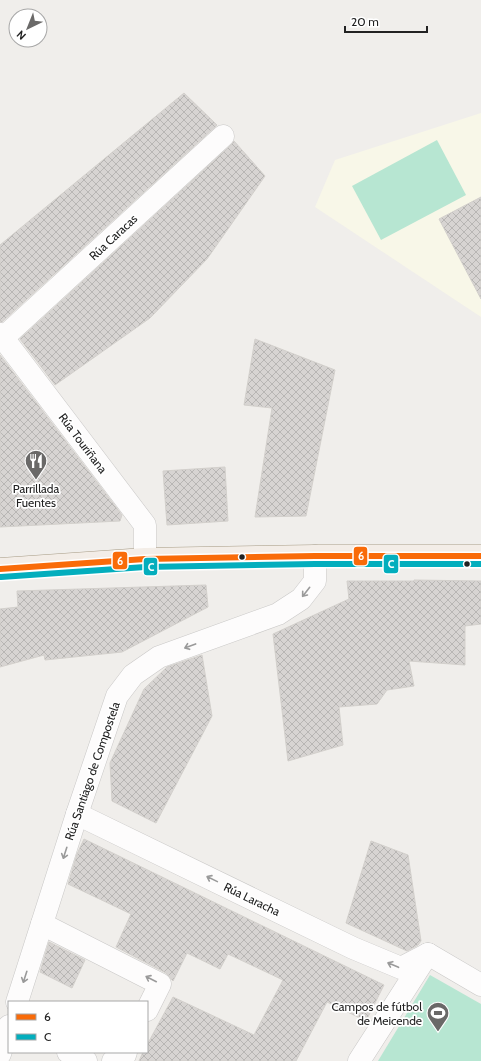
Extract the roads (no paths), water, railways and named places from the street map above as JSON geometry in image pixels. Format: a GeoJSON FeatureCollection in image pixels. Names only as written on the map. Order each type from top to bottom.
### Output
{"type":"FeatureCollection","features":[{"type":"Feature","properties":{"kind":"main road"},"geometry":{"type":"LineString","coordinates":[[0,569],[145,559],[315,556],[481,556]]}},
{"type":"Feature","properties":{"kind":"street","name":"Rúa Caracas"},"geometry":{"type":"LineString","coordinates":[[2,336],[223,136]]}},
{"type":"Feature","properties":{"kind":"street","name":"Rúa Touriñana"},"geometry":{"type":"LineString","coordinates":[[2,336],[145,525],[145,559]]}},
{"type":"Feature","properties":{"kind":"street","name":"Rúa Santiago de Compostela"},"geometry":{"type":"LineString","coordinates":[[17,1001],[77,814],[117,696],[133,675],[159,657],[278,614],[301,599],[315,581],[315,556]]}},
{"type":"Feature","properties":{"kind":"street","name":"Rúa Laracha"},"geometry":{"type":"LineString","coordinates":[[77,814],[354,948],[400,968],[428,954]]}},
{"type":"Feature","properties":{"kind":"street"},"geometry":{"type":"LineString","coordinates":[[42,924],[160,984],[148,1008]]}},
{"type":"Feature","properties":{"kind":"street"},"geometry":{"type":"LineString","coordinates":[[359,1061],[428,954],[481,985]]}},
{"type":"Feature","properties":{"kind":"street"},"geometry":{"type":"LineString","coordinates":[[0,1054],[8,1029]]}},
{"type":"Feature","properties":{"kind":"street"},"geometry":{"type":"LineString","coordinates":[[70,1053],[86,1061]]}},
{"type":"Feature","properties":{"kind":"street"},"geometry":{"type":"LineString","coordinates":[[113,1061],[125,1055],[126,1053]]}},
{"type":"Feature","properties":{"kind":"place","name":"Parrillada Fuentes"},"geometry":{"type":"Point","coordinates":[36,480]}},
{"type":"Feature","properties":{"kind":"place","name":"Campos de fútbol de Meicende"},"geometry":{"type":"Point","coordinates":[438,1032]}}]}
